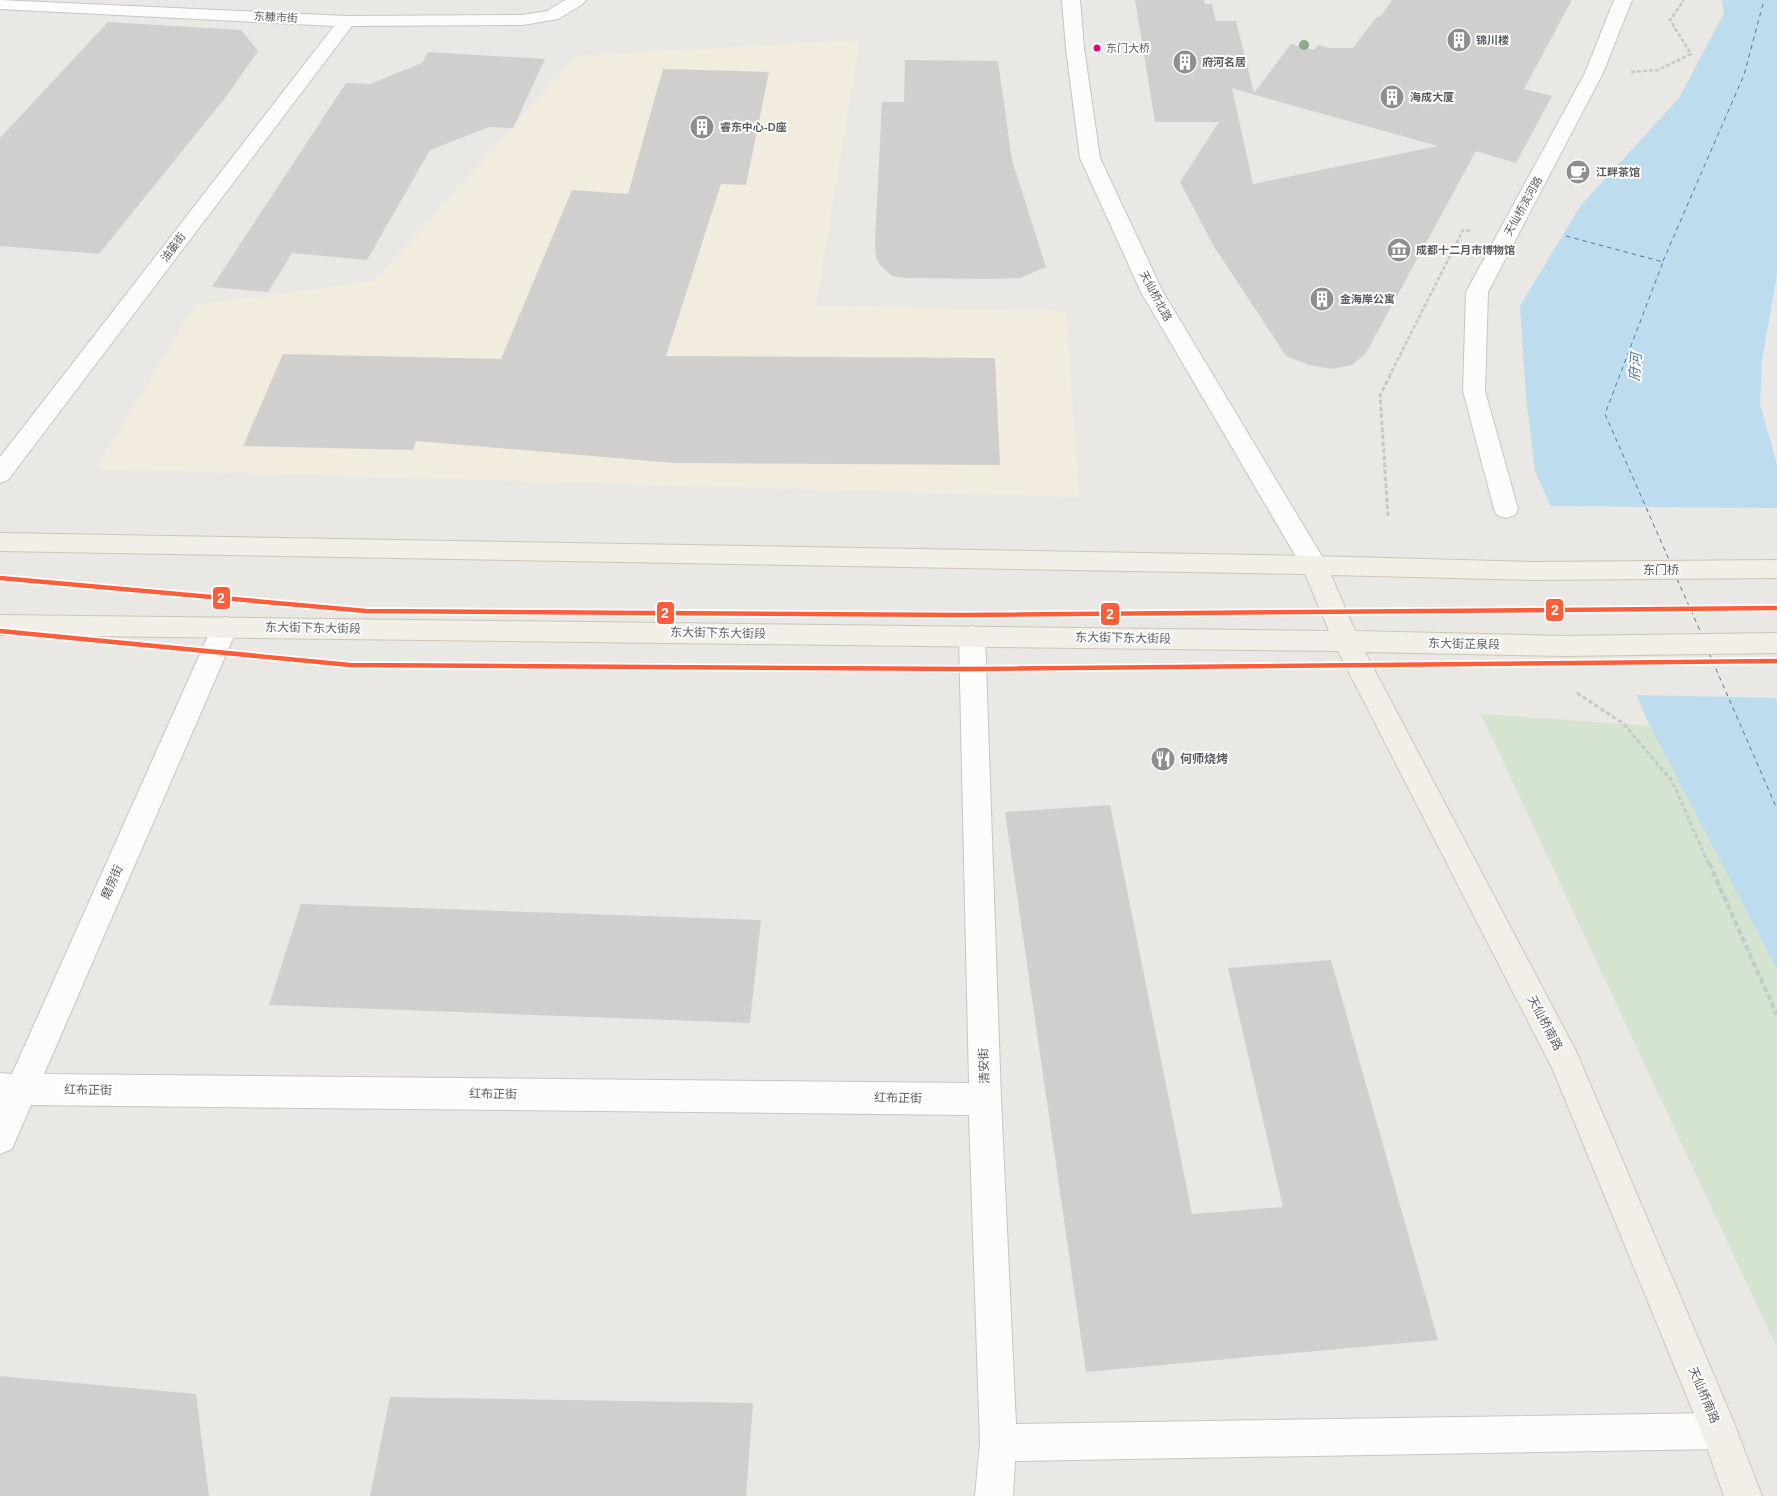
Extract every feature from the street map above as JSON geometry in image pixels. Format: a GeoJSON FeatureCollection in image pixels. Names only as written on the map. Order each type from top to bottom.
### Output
{"type":"FeatureCollection","features":[{"type":"Feature","properties":{"kind":"main road"},"geometry":{"type":"LineString","coordinates":[[0,542],[1314,565]]}},
{"type":"Feature","properties":{"kind":"main road","name":"东门桥"},"geometry":{"type":"LineString","coordinates":[[1314,565],[1546,570],[1777,569]]}},
{"type":"Feature","properties":{"kind":"main road","name":"天仙桥南路"},"geometry":{"type":"LineString","coordinates":[[1314,565],[1346,641],[1565,1062],[1719,1431],[1743,1496]]}},
{"type":"Feature","properties":{"kind":"main road","name":"东大街下东大街段"},"geometry":{"type":"LineString","coordinates":[[0,625],[1346,641]]}},
{"type":"Feature","properties":{"kind":"main road","name":"东大街芷泉段"},"geometry":{"type":"LineString","coordinates":[[1346,641],[1583,646],[1777,643]]}},
{"type":"Feature","properties":{"kind":"street","name":"东糠市街"},"geometry":{"type":"LineString","coordinates":[[12,3],[347,21],[523,20],[552,15],[577,0]]}},
{"type":"Feature","properties":{"kind":"street","name":"天仙桥北路"},"geometry":{"type":"LineString","coordinates":[[1071,0],[1075,48],[1090,158],[1152,292],[1314,565]]}},
{"type":"Feature","properties":{"kind":"street","name":"天仙桥滨河路"},"geometry":{"type":"LineString","coordinates":[[1506,510],[1474,391],[1477,292],[1594,73],[1623,0]]}},
{"type":"Feature","properties":{"kind":"street","name":"油篓街"},"geometry":{"type":"LineString","coordinates":[[0,474],[347,21]]}},
{"type":"Feature","properties":{"kind":"street","name":"磨房街"},"geometry":{"type":"LineString","coordinates":[[0,1138],[10,1089],[225,627]]}},
{"type":"Feature","properties":{"kind":"street","name":"清安街"},"geometry":{"type":"LineString","coordinates":[[972,636],[985,1099],[998,1443],[994,1496]]}},
{"type":"Feature","properties":{"kind":"street","name":"红布正街"},"geometry":{"type":"LineString","coordinates":[[10,1089],[985,1099]]}},
{"type":"Feature","properties":{"kind":"street"},"geometry":{"type":"LineString","coordinates":[[998,1443],[1719,1431]]}},
{"type":"Feature","properties":{"kind":"path"},"geometry":{"type":"LineString","coordinates":[[1594,73],[1658,70],[1691,54],[1670,20],[1684,0]]}},
{"type":"Feature","properties":{"kind":"path"},"geometry":{"type":"LineString","coordinates":[[1388,516],[1380,395],[1463,230],[1478,233]]}},
{"type":"Feature","properties":{"kind":"path"},"geometry":{"type":"LineString","coordinates":[[1577,693],[1624,724],[1672,781],[1777,1015]]}},
{"type":"Feature","properties":{"kind":"shaded area"},"geometry":{"type":"Polygon","coordinates":[[[860,40],[816,306],[1066,311],[1079,497],[96,469],[195,305],[375,281],[576,56],[860,40]]]}},
{"type":"Feature","properties":{"kind":"green space"},"geometry":{"type":"Polygon","coordinates":[[[1481,714],[1650,726],[1777,970],[1777,1348],[1481,714]]]}},
{"type":"Feature","properties":{"kind":"water","name":"府河"},"geometry":{"type":"Polygon","coordinates":[[[1722,0],[1777,0],[1777,275],[1762,360],[1760,404],[1777,465],[1777,970],[1650,726],[1535,471],[1526,397],[1520,306],[1581,205],[1679,98],[1724,13],[1722,0]]]}},
{"type":"Feature","properties":{"kind":"pier"},"geometry":{"type":"Polygon","coordinates":[[[1548,506],[1777,508],[1777,698],[1634,695],[1548,506]]]}},
{"type":"Feature","properties":{"kind":"building"},"geometry":{"type":"Polygon","coordinates":[[[1135,0],[1204,0],[1205,4],[1212,4],[1216,21],[1236,21],[1254,93],[1291,44],[1314,50],[1318,45],[1330,48],[1353,48],[1376,18],[1381,16],[1392,0],[1572,0],[1524,89],[1552,96],[1516,163],[1476,151],[1366,353],[1352,365],[1331,369],[1309,365],[1286,356],[1213,245],[1180,182],[1219,122],[1155,122],[1135,0]],[[1232,88],[1253,184],[1438,146],[1232,88]]]}},
{"type":"Feature","properties":{"kind":"building"},"geometry":{"type":"Polygon","coordinates":[[[108,22],[241,30],[258,51],[225,98],[99,254],[0,246],[0,138],[108,22]]]}},
{"type":"Feature","properties":{"kind":"building"},"geometry":{"type":"Polygon","coordinates":[[[428,52],[545,59],[513,128],[489,127],[430,150],[367,260],[292,253],[268,292],[212,287],[346,83],[370,84],[422,63],[428,52]]]}},
{"type":"Feature","properties":{"kind":"building"},"geometry":{"type":"Polygon","coordinates":[[[905,60],[998,61],[1012,160],[1046,267],[1020,278],[992,279],[906,278],[892,276],[881,266],[876,257],[875,241],[882,102],[904,102],[905,60]]]}},
{"type":"Feature","properties":{"kind":"building"},"geometry":{"type":"Polygon","coordinates":[[[663,69],[769,72],[746,185],[721,184],[666,356],[995,358],[1000,465],[674,463],[416,441],[413,450],[243,446],[283,354],[501,359],[572,190],[628,194],[663,69]]]}},
{"type":"Feature","properties":{"kind":"building"},"geometry":{"type":"Polygon","coordinates":[[[1110,805],[1192,1214],[1283,1207],[1228,968],[1331,960],[1438,1340],[1086,1372],[1005,812],[1110,805]]]}},
{"type":"Feature","properties":{"kind":"building"},"geometry":{"type":"Polygon","coordinates":[[[301,904],[761,920],[750,1023],[269,1005],[301,904]]]}},
{"type":"Feature","properties":{"kind":"building"},"geometry":{"type":"Polygon","coordinates":[[[0,1376],[196,1394],[209,1496],[0,1496],[0,1376]]]}},
{"type":"Feature","properties":{"kind":"building"},"geometry":{"type":"Polygon","coordinates":[[[390,1397],[753,1403],[746,1496],[370,1496],[390,1397]]]}},
{"type":"Feature","properties":{"kind":"ferry route"},"geometry":{"type":"LineString","coordinates":[[1663,261],[1744,75],[1764,0]]}},
{"type":"Feature","properties":{"kind":"ferry route"},"geometry":{"type":"LineString","coordinates":[[1566,236],[1663,262],[1605,414],[1670,562]]}},
{"type":"Feature","properties":{"kind":"ferry route"},"geometry":{"type":"LineString","coordinates":[[1677,579],[1702,635]]}},
{"type":"Feature","properties":{"kind":"ferry route"},"geometry":{"type":"LineString","coordinates":[[1709,653],[1777,809]]}},
{"type":"Feature","properties":{"kind":"transit line","name":"2"},"geometry":{"type":"LineString","coordinates":[[0,578],[366,611],[965,615],[1777,608]]}},
{"type":"Feature","properties":{"kind":"transit line","name":"2"},"geometry":{"type":"LineString","coordinates":[[0,631],[350,665],[971,669],[1777,661]]}},
{"type":"Feature","properties":{"kind":"place","name":"锦川楼"},"geometry":{"type":"Point","coordinates":[1459,40]}},
{"type":"Feature","properties":{"kind":"place","name":"东门大桥"},"geometry":{"type":"Point","coordinates":[1097,48]}},
{"type":"Feature","properties":{"kind":"place","name":"府河名居"},"geometry":{"type":"Point","coordinates":[1185,62]}},
{"type":"Feature","properties":{"kind":"place","name":"海成大厦"},"geometry":{"type":"Point","coordinates":[1392,97]}},
{"type":"Feature","properties":{"kind":"place","name":"睿东中心-D座"},"geometry":{"type":"Point","coordinates":[702,127]}},
{"type":"Feature","properties":{"kind":"place","name":"江畔茶馆"},"geometry":{"type":"Point","coordinates":[1578,172]}},
{"type":"Feature","properties":{"kind":"place","name":"成都十二月市博物馆"},"geometry":{"type":"Point","coordinates":[1399,250]}},
{"type":"Feature","properties":{"kind":"place","name":"金海岸公寓"},"geometry":{"type":"Point","coordinates":[1322,299]}},
{"type":"Feature","properties":{"kind":"place","name":"何师烧烤"},"geometry":{"type":"Point","coordinates":[1163,759]}}]}
